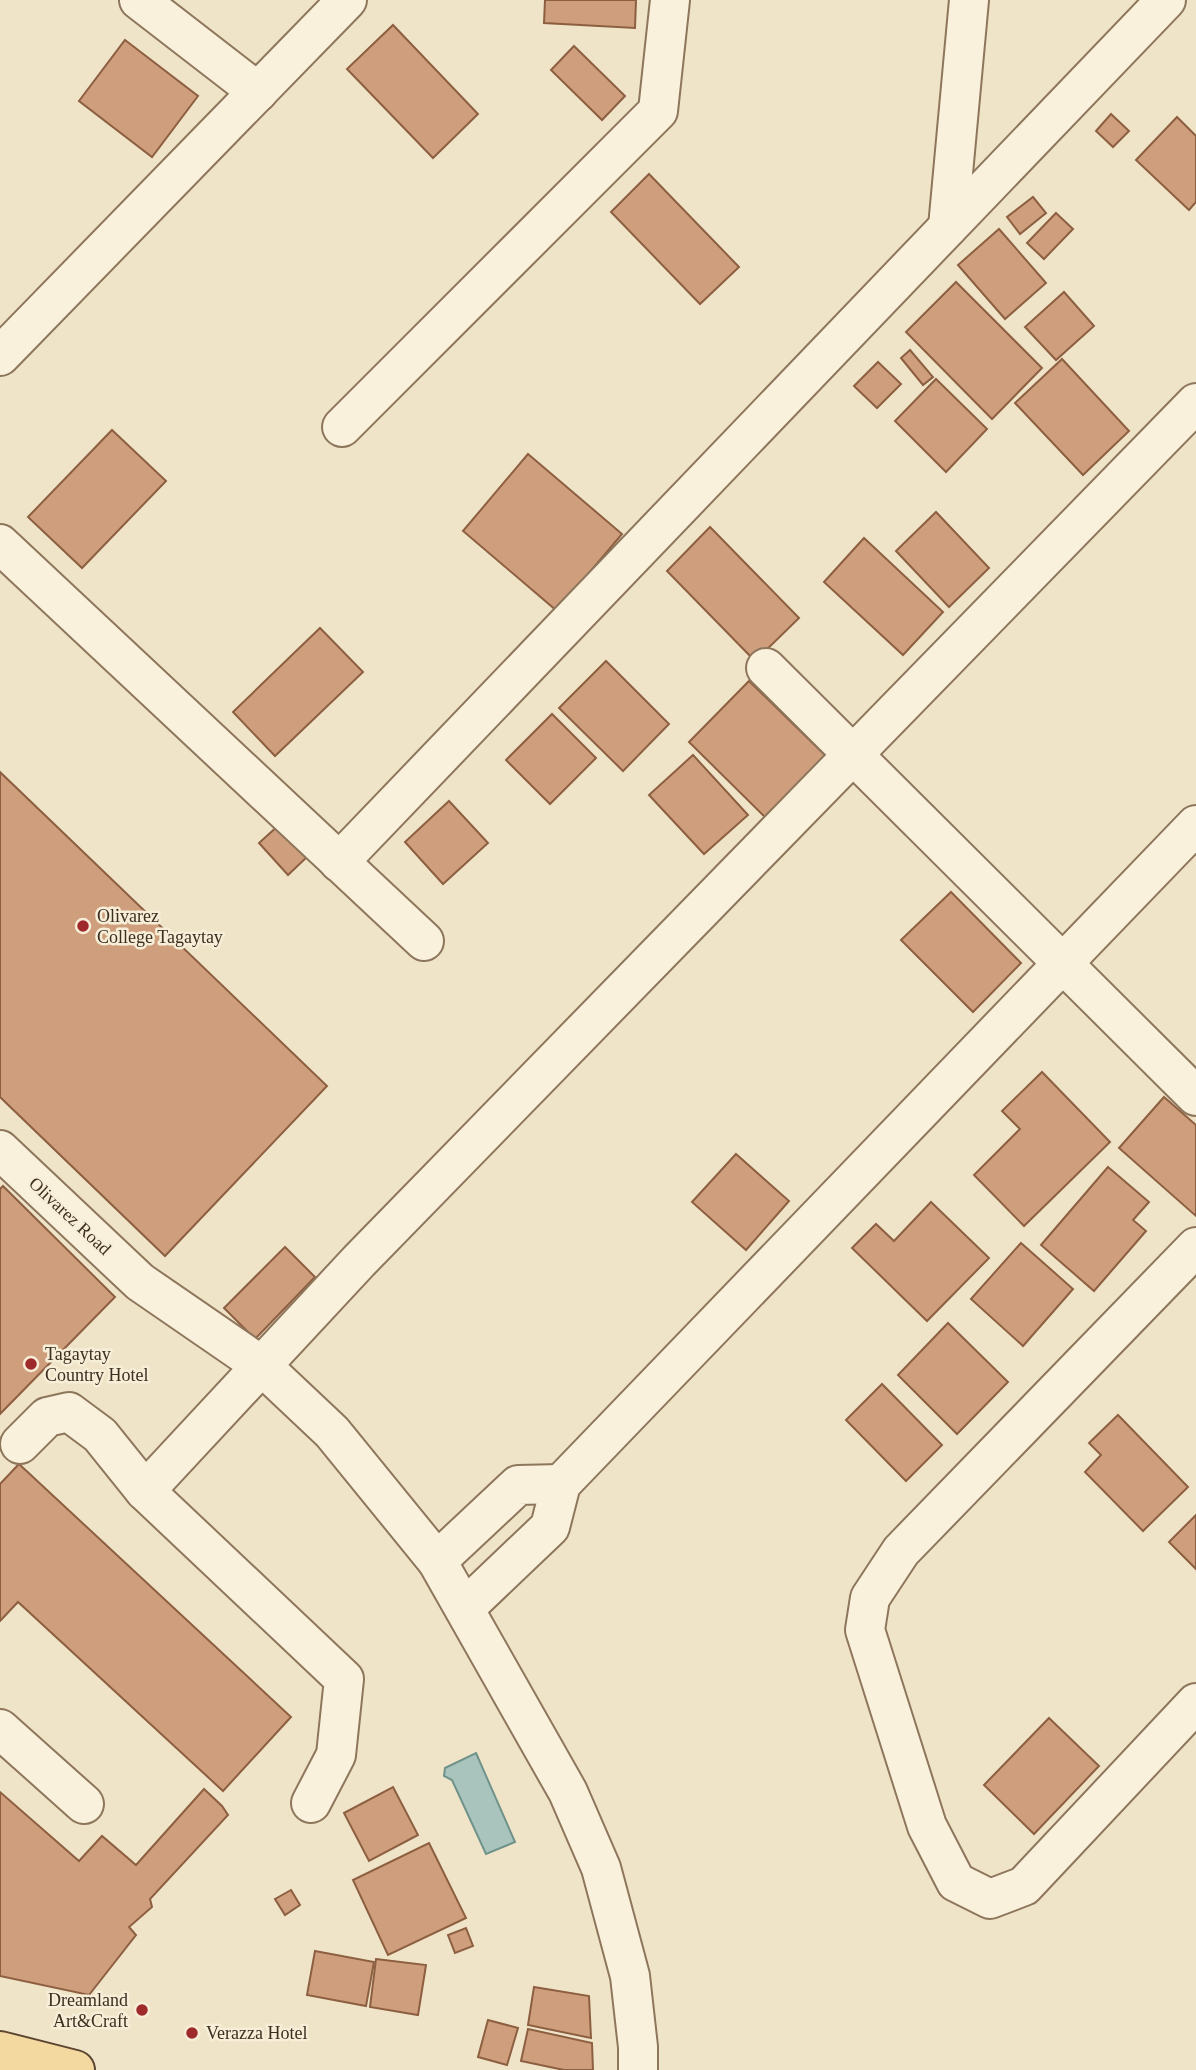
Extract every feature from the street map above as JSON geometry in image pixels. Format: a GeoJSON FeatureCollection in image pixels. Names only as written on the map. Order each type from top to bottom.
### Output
{"type":"FeatureCollection","features":[{"type":"Feature","properties":{"kind":"main road"},"geometry":{"type":"LineString","coordinates":[[6,2058],[75,2070]]}},
{"type":"Feature","properties":{"kind":"street"},"geometry":{"type":"LineString","coordinates":[[139,0],[258,92]]}},
{"type":"Feature","properties":{"kind":"street"},"geometry":{"type":"LineString","coordinates":[[0,356],[347,0]]}},
{"type":"Feature","properties":{"kind":"street"},"geometry":{"type":"LineString","coordinates":[[342,427],[658,111],[670,0]]}},
{"type":"Feature","properties":{"kind":"street"},"geometry":{"type":"LineString","coordinates":[[948,228],[969,0]]}},
{"type":"Feature","properties":{"kind":"street"},"geometry":{"type":"LineString","coordinates":[[340,862],[1166,0]]}},
{"type":"Feature","properties":{"kind":"street"},"geometry":{"type":"LineString","coordinates":[[145,1491],[359,1261],[1196,404]]}},
{"type":"Feature","properties":{"kind":"street"},"geometry":{"type":"LineString","coordinates":[[0,544],[424,941]]}},
{"type":"Feature","properties":{"kind":"street"},"geometry":{"type":"LineString","coordinates":[[766,668],[1196,1096]]}},
{"type":"Feature","properties":{"kind":"street"},"geometry":{"type":"LineString","coordinates":[[465,1608],[550,1527],[561,1484],[1196,825]]}},
{"type":"Feature","properties":{"kind":"street","name":"Olivarez Road"},"geometry":{"type":"LineString","coordinates":[[0,1150],[140,1282],[262,1366],[332,1432],[437,1560],[568,1792],[601,1868],[630,1976],[638,2070]]}},
{"type":"Feature","properties":{"kind":"street"},"geometry":{"type":"LineString","coordinates":[[1196,1247],[901,1551],[870,1598],[865,1630],[928,1826],[956,1882],[990,1899],[1024,1886],[1196,1703]]}},
{"type":"Feature","properties":{"kind":"street"},"geometry":{"type":"LineString","coordinates":[[20,1444],[47,1417],[69,1412],[100,1435],[145,1491],[344,1679],[336,1755],[311,1803]]}},
{"type":"Feature","properties":{"kind":"street"},"geometry":{"type":"LineString","coordinates":[[437,1560],[518,1485],[561,1484]]}},
{"type":"Feature","properties":{"kind":"street"},"geometry":{"type":"LineString","coordinates":[[0,1729],[84,1804]]}},
{"type":"Feature","properties":{"kind":"water"},"geometry":{"type":"Polygon","coordinates":[[[476,1753],[515,1842],[486,1854],[452,1780],[444,1776],[445,1768],[476,1753]]]}},
{"type":"Feature","properties":{"kind":"building"},"geometry":{"type":"Polygon","coordinates":[[[545,0],[636,0],[635,28],[544,23],[545,0]]]}},
{"type":"Feature","properties":{"kind":"building"},"geometry":{"type":"Polygon","coordinates":[[[393,25],[478,114],[433,158],[347,69],[393,25]]]}},
{"type":"Feature","properties":{"kind":"building"},"geometry":{"type":"Polygon","coordinates":[[[125,40],[198,96],[152,157],[79,101],[125,40]]]}},
{"type":"Feature","properties":{"kind":"building"},"geometry":{"type":"Polygon","coordinates":[[[574,46],[625,96],[602,120],[551,70],[574,46]]]}},
{"type":"Feature","properties":{"kind":"building"},"geometry":{"type":"Polygon","coordinates":[[[1111,114],[1129,131],[1113,147],[1096,131],[1111,114]]]}},
{"type":"Feature","properties":{"kind":"building"},"geometry":{"type":"Polygon","coordinates":[[[1177,117],[1196,136],[1196,202],[1189,210],[1136,160],[1177,117]]]}},
{"type":"Feature","properties":{"kind":"building"},"geometry":{"type":"Polygon","coordinates":[[[649,174],[739,267],[700,304],[611,212],[649,174]]]}},
{"type":"Feature","properties":{"kind":"building"},"geometry":{"type":"Polygon","coordinates":[[[1033,197],[1046,213],[1020,234],[1007,217],[1033,197]]]}},
{"type":"Feature","properties":{"kind":"building"},"geometry":{"type":"Polygon","coordinates":[[[1056,213],[1073,229],[1044,259],[1027,243],[1056,213]]]}},
{"type":"Feature","properties":{"kind":"building"},"geometry":{"type":"Polygon","coordinates":[[[999,229],[1046,283],[1005,319],[958,265],[999,229]]]}},
{"type":"Feature","properties":{"kind":"building"},"geometry":{"type":"Polygon","coordinates":[[[956,282],[1042,368],[992,419],[906,332],[956,282]]]}},
{"type":"Feature","properties":{"kind":"building"},"geometry":{"type":"Polygon","coordinates":[[[1064,292],[1094,326],[1056,360],[1025,327],[1064,292]]]}},
{"type":"Feature","properties":{"kind":"building"},"geometry":{"type":"Polygon","coordinates":[[[910,350],[933,377],[923,385],[901,358],[910,350]]]}},
{"type":"Feature","properties":{"kind":"building"},"geometry":{"type":"Polygon","coordinates":[[[1062,359],[1129,431],[1083,475],[1015,403],[1062,359]]]}},
{"type":"Feature","properties":{"kind":"building"},"geometry":{"type":"Polygon","coordinates":[[[878,362],[901,384],[877,408],[854,386],[878,362]]]}},
{"type":"Feature","properties":{"kind":"building"},"geometry":{"type":"Polygon","coordinates":[[[936,379],[987,429],[946,472],[895,421],[936,379]]]}},
{"type":"Feature","properties":{"kind":"building"},"geometry":{"type":"Polygon","coordinates":[[[112,430],[166,481],[82,568],[28,517],[112,430]]]}},
{"type":"Feature","properties":{"kind":"building"},"geometry":{"type":"Polygon","coordinates":[[[528,454],[622,534],[557,611],[463,531],[528,454]]]}},
{"type":"Feature","properties":{"kind":"building"},"geometry":{"type":"Polygon","coordinates":[[[936,512],[989,568],[949,607],[896,551],[936,512]]]}},
{"type":"Feature","properties":{"kind":"building"},"geometry":{"type":"Polygon","coordinates":[[[710,527],[799,618],[755,661],[667,571],[710,527]]]}},
{"type":"Feature","properties":{"kind":"building"},"geometry":{"type":"Polygon","coordinates":[[[864,538],[943,612],[903,655],[824,582],[864,538]]]}},
{"type":"Feature","properties":{"kind":"building"},"geometry":{"type":"Polygon","coordinates":[[[320,628],[363,672],[275,756],[233,712],[320,628]]]}},
{"type":"Feature","properties":{"kind":"building"},"geometry":{"type":"Polygon","coordinates":[[[606,661],[669,724],[623,771],[559,708],[606,661]]]}},
{"type":"Feature","properties":{"kind":"building"},"geometry":{"type":"Polygon","coordinates":[[[749,681],[831,761],[771,823],[689,742],[749,681]]]}},
{"type":"Feature","properties":{"kind":"building"},"geometry":{"type":"Polygon","coordinates":[[[552,714],[596,758],[550,804],[506,760],[552,714]]]}},
{"type":"Feature","properties":{"kind":"building"},"geometry":{"type":"Polygon","coordinates":[[[693,755],[748,815],[704,854],[649,795],[693,755]]]}},
{"type":"Feature","properties":{"kind":"building","name":"Olivarez College Tagaytay"},"geometry":{"type":"Polygon","coordinates":[[[0,772],[327,1086],[165,1256],[0,1097],[0,772]]]}},
{"type":"Feature","properties":{"kind":"building"},"geometry":{"type":"Polygon","coordinates":[[[449,801],[488,843],[443,884],[405,842],[449,801]]]}},
{"type":"Feature","properties":{"kind":"building"},"geometry":{"type":"Polygon","coordinates":[[[280,824],[308,856],[288,875],[259,843],[280,824]]]}},
{"type":"Feature","properties":{"kind":"building"},"geometry":{"type":"Polygon","coordinates":[[[951,892],[1021,963],[973,1012],[901,940],[951,892]]]}},
{"type":"Feature","properties":{"kind":"building"},"geometry":{"type":"Polygon","coordinates":[[[1042,1072],[1110,1142],[1024,1226],[974,1175],[1020,1129],[1002,1111],[1042,1072]]]}},
{"type":"Feature","properties":{"kind":"building"},"geometry":{"type":"Polygon","coordinates":[[[1164,1097],[1196,1125],[1196,1216],[1119,1148],[1164,1097]]]}},
{"type":"Feature","properties":{"kind":"building"},"geometry":{"type":"Polygon","coordinates":[[[736,1154],[789,1201],[746,1250],[692,1202],[736,1154]]]}},
{"type":"Feature","properties":{"kind":"building"},"geometry":{"type":"Polygon","coordinates":[[[1108,1167],[1149,1202],[1133,1220],[1146,1231],[1094,1291],[1041,1245],[1108,1167]]]}},
{"type":"Feature","properties":{"kind":"building","name":"Tagaytay Country Hotel"},"geometry":{"type":"Polygon","coordinates":[[[3,1186],[115,1297],[0,1414],[0,1189],[3,1186]]]}},
{"type":"Feature","properties":{"kind":"building"},"geometry":{"type":"Polygon","coordinates":[[[931,1202],[989,1258],[927,1321],[852,1248],[876,1224],[894,1241],[931,1202]]]}},
{"type":"Feature","properties":{"kind":"building"},"geometry":{"type":"Polygon","coordinates":[[[1021,1243],[1073,1289],[1023,1346],[971,1299],[1021,1243]]]}},
{"type":"Feature","properties":{"kind":"building"},"geometry":{"type":"Polygon","coordinates":[[[285,1247],[315,1277],[255,1339],[224,1308],[285,1247]]]}},
{"type":"Feature","properties":{"kind":"building"},"geometry":{"type":"Polygon","coordinates":[[[948,1323],[1008,1382],[957,1434],[898,1375],[948,1323]]]}},
{"type":"Feature","properties":{"kind":"building"},"geometry":{"type":"Polygon","coordinates":[[[882,1384],[942,1445],[906,1481],[846,1420],[882,1384]]]}},
{"type":"Feature","properties":{"kind":"building"},"geometry":{"type":"Polygon","coordinates":[[[1118,1415],[1188,1487],[1143,1531],[1085,1472],[1101,1455],[1089,1443],[1118,1415]]]}},
{"type":"Feature","properties":{"kind":"building"},"geometry":{"type":"Polygon","coordinates":[[[19,1464],[291,1717],[223,1791],[18,1602],[0,1621],[0,1484],[19,1464]]]}},
{"type":"Feature","properties":{"kind":"building"},"geometry":{"type":"Polygon","coordinates":[[[1196,1515],[1196,1569],[1169,1542],[1196,1515]]]}},
{"type":"Feature","properties":{"kind":"building"},"geometry":{"type":"Polygon","coordinates":[[[1049,1718],[1099,1766],[1034,1834],[984,1785],[1049,1718]]]}},
{"type":"Feature","properties":{"kind":"building"},"geometry":{"type":"Polygon","coordinates":[[[393,1787],[418,1835],[369,1861],[344,1813],[393,1787]]]}},
{"type":"Feature","properties":{"kind":"building"},"geometry":{"type":"Polygon","coordinates":[[[204,1789],[228,1815],[150,1899],[152,1907],[129,1927],[136,1935],[89,1995],[0,1976],[0,1792],[79,1861],[102,1836],[136,1865],[204,1789]]]}},
{"type":"Feature","properties":{"kind":"building"},"geometry":{"type":"Polygon","coordinates":[[[429,1843],[466,1918],[388,1955],[353,1880],[429,1843]]]}},
{"type":"Feature","properties":{"kind":"building"},"geometry":{"type":"Polygon","coordinates":[[[291,1890],[300,1905],[285,1915],[275,1899],[291,1890]]]}},
{"type":"Feature","properties":{"kind":"building"},"geometry":{"type":"Polygon","coordinates":[[[466,1928],[473,1946],[455,1953],[448,1935],[466,1928]]]}},
{"type":"Feature","properties":{"kind":"building"},"geometry":{"type":"Polygon","coordinates":[[[315,1951],[374,1962],[366,2006],[307,1995],[315,1951]]]}},
{"type":"Feature","properties":{"kind":"building"},"geometry":{"type":"Polygon","coordinates":[[[376,1959],[426,1965],[418,2015],[370,2007],[376,1959]]]}},
{"type":"Feature","properties":{"kind":"building"},"geometry":{"type":"Polygon","coordinates":[[[534,1987],[589,1996],[591,2038],[528,2025],[534,1987]]]}},
{"type":"Feature","properties":{"kind":"building"},"geometry":{"type":"Polygon","coordinates":[[[488,2020],[518,2028],[507,2065],[478,2057],[488,2020]]]}},
{"type":"Feature","properties":{"kind":"building"},"geometry":{"type":"Polygon","coordinates":[[[528,2029],[592,2043],[593,2070],[564,2070],[521,2061],[528,2029]]]}},
{"type":"Feature","properties":{"kind":"place","name":"Olivarez College Tagaytay"},"geometry":{"type":"Point","coordinates":[83,926]}},
{"type":"Feature","properties":{"kind":"place","name":"Tagaytay Country Hotel"},"geometry":{"type":"Point","coordinates":[31,1364]}},
{"type":"Feature","properties":{"kind":"place","name":"Dreamland Art&Craft"},"geometry":{"type":"Point","coordinates":[142,2010]}},
{"type":"Feature","properties":{"kind":"place","name":"Verazza Hotel"},"geometry":{"type":"Point","coordinates":[192,2033]}}]}
